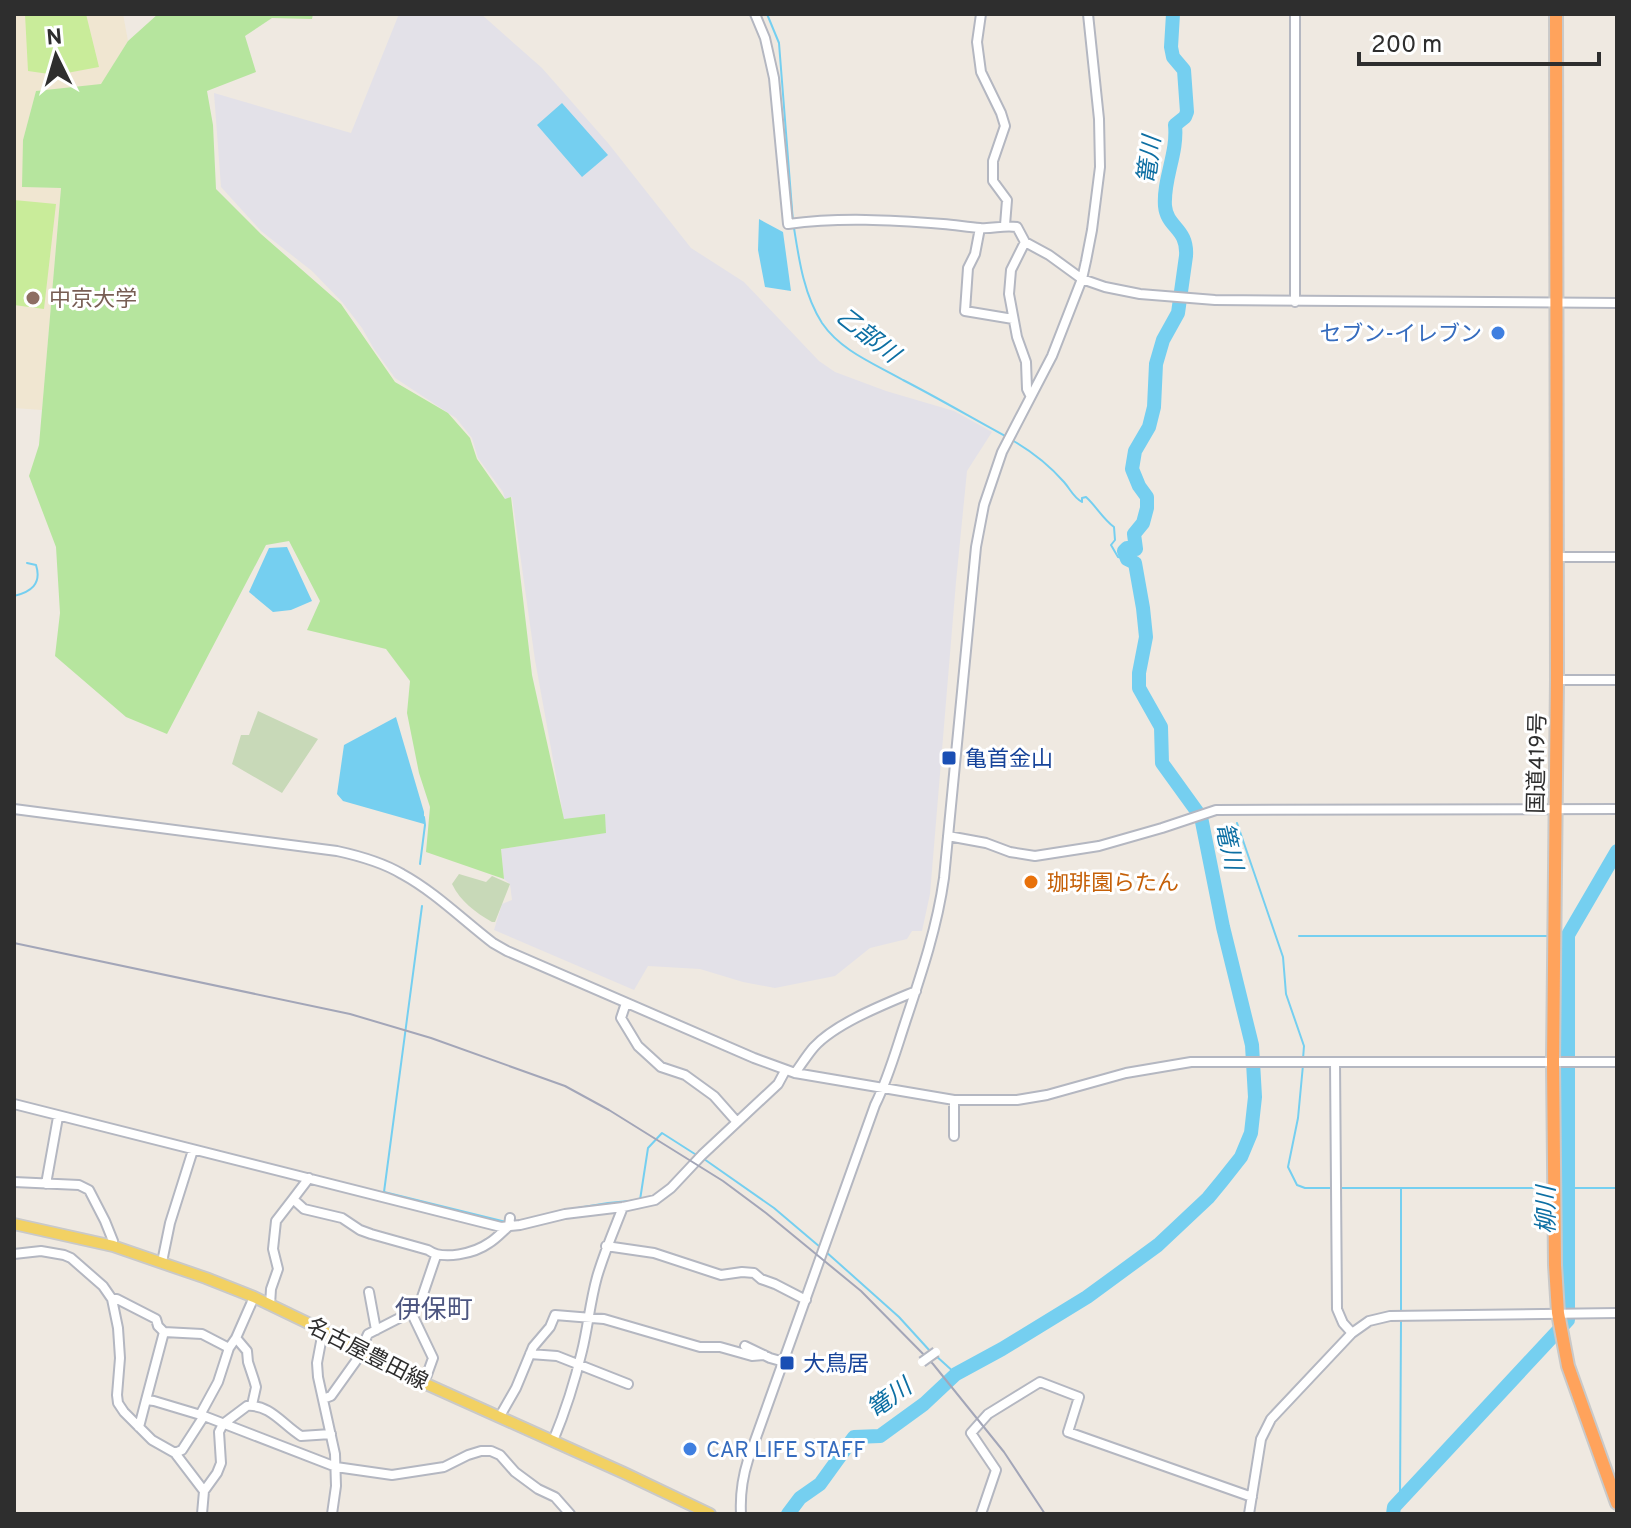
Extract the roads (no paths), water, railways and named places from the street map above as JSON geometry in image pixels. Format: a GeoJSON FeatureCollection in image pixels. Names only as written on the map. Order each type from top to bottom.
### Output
{"type":"FeatureCollection","features":[{"type":"Feature","properties":{"kind":"highway","name":"国道419号"},"geometry":{"type":"LineString","coordinates":[[1556,14],[1555,1265],[1559,1316],[1568,1366],[1617,1503]]}},
{"type":"Feature","properties":{"kind":"main road","name":"名古屋豊田線"},"geometry":{"type":"LineString","coordinates":[[14,1224],[113,1246],[254,1297],[424,1383],[710,1514]]}},
{"type":"Feature","properties":{"kind":"street"},"geometry":{"type":"LineString","coordinates":[[755,14],[765,38],[774,78],[788,224],[888,220],[980,228],[1017,227],[1025,242],[1082,279],[1121,291],[1203,299],[1617,303]]}},
{"type":"Feature","properties":{"kind":"street"},"geometry":{"type":"LineString","coordinates":[[981,14],[977,42],[981,72],[1005,126],[993,161],[993,181],[1007,200],[1005,225]]}},
{"type":"Feature","properties":{"kind":"street"},"geometry":{"type":"LineString","coordinates":[[741,1514],[742,1479],[884,1087],[935,928],[948,836],[976,547],[984,505],[1008,441],[1052,356],[1082,279],[1092,230],[1100,167],[1099,119],[1088,14]]}},
{"type":"Feature","properties":{"kind":"street"},"geometry":{"type":"LineString","coordinates":[[1295,14],[1295,302]]}},
{"type":"Feature","properties":{"kind":"street"},"geometry":{"type":"LineString","coordinates":[[980,228],[975,254],[968,268],[965,311],[1013,319]]}},
{"type":"Feature","properties":{"kind":"street"},"geometry":{"type":"LineString","coordinates":[[1025,242],[1011,270],[1009,294],[1020,347],[1025,356],[1030,395]]}},
{"type":"Feature","properties":{"kind":"street"},"geometry":{"type":"LineString","coordinates":[[1556,557],[1617,557]]}},
{"type":"Feature","properties":{"kind":"street"},"geometry":{"type":"LineString","coordinates":[[1557,680],[1617,680]]}},
{"type":"Feature","properties":{"kind":"street"},"geometry":{"type":"LineString","coordinates":[[14,809],[302,846],[363,857],[413,880],[507,951],[790,1072],[954,1100],[1017,1100],[1126,1073],[1191,1062],[1617,1062]]}},
{"type":"Feature","properties":{"kind":"street"},"geometry":{"type":"LineString","coordinates":[[948,836],[1035,856],[1099,846],[1216,810],[1617,809]]}},
{"type":"Feature","properties":{"kind":"street"},"geometry":{"type":"LineString","coordinates":[[14,1104],[501,1227],[509,1223],[655,1200],[671,1188],[815,1046],[842,1026],[916,991]]}},
{"type":"Feature","properties":{"kind":"street"},"geometry":{"type":"LineString","coordinates":[[626,1003],[621,1018],[638,1046],[661,1067],[685,1075],[714,1096],[737,1122]]}},
{"type":"Feature","properties":{"kind":"street"},"geometry":{"type":"LineString","coordinates":[[1335,1062],[1337,1309],[1352,1333]]}},
{"type":"Feature","properties":{"kind":"street"},"geometry":{"type":"LineString","coordinates":[[954,1100],[954,1136]]}},
{"type":"Feature","properties":{"kind":"street"},"geometry":{"type":"LineString","coordinates":[[46,1184],[58,1117]]}},
{"type":"Feature","properties":{"kind":"street"},"geometry":{"type":"LineString","coordinates":[[162,1262],[170,1223],[193,1150]]}},
{"type":"Feature","properties":{"kind":"street"},"geometry":{"type":"LineString","coordinates":[[270,1305],[271,1289],[278,1269],[273,1249],[276,1221],[309,1178]]}},
{"type":"Feature","properties":{"kind":"street"},"geometry":{"type":"LineString","coordinates":[[14,1182],[79,1185],[89,1190],[105,1221],[113,1246]]}},
{"type":"Feature","properties":{"kind":"street"},"geometry":{"type":"LineString","coordinates":[[293,1199],[304,1209],[342,1218],[360,1230],[428,1250],[436,1256],[458,1255],[486,1246],[509,1223]]}},
{"type":"Feature","properties":{"kind":"street"},"geometry":{"type":"LineString","coordinates":[[553,1441],[583,1348],[606,1246],[623,1207]]}},
{"type":"Feature","properties":{"kind":"street"},"geometry":{"type":"LineString","coordinates":[[64,1255],[68,1237]]}},
{"type":"Feature","properties":{"kind":"street"},"geometry":{"type":"LineString","coordinates":[[606,1246],[654,1253],[721,1275],[754,1273],[806,1300]]}},
{"type":"Feature","properties":{"kind":"street"},"geometry":{"type":"LineString","coordinates":[[14,1254],[41,1251],[64,1255],[103,1286],[112,1299],[118,1328],[118,1403],[152,1440],[175,1453],[204,1491]]}},
{"type":"Feature","properties":{"kind":"street"},"geometry":{"type":"LineString","coordinates":[[323,1399],[331,1396],[362,1351],[368,1334],[411,1312],[421,1300],[436,1256]]}},
{"type":"Feature","properties":{"kind":"street"},"geometry":{"type":"LineString","coordinates":[[369,1292],[376,1330]]}},
{"type":"Feature","properties":{"kind":"street"},"geometry":{"type":"LineString","coordinates":[[175,1453],[182,1450],[202,1416],[229,1348],[254,1297]]}},
{"type":"Feature","properties":{"kind":"street"},"geometry":{"type":"LineString","coordinates":[[112,1299],[156,1319],[164,1332],[202,1334],[229,1348]]}},
{"type":"Feature","properties":{"kind":"street"},"geometry":{"type":"LineString","coordinates":[[411,1312],[433,1358],[424,1383]]}},
{"type":"Feature","properties":{"kind":"street"},"geometry":{"type":"LineString","coordinates":[[1249,1514],[1261,1439],[1271,1419],[1352,1333],[1369,1321],[1390,1316],[1617,1313]]}},
{"type":"Feature","properties":{"kind":"street"},"geometry":{"type":"LineString","coordinates":[[500,1416],[533,1347],[550,1327],[555,1315],[604,1319],[700,1347],[717,1347],[752,1356],[764,1355]]}},
{"type":"Feature","properties":{"kind":"street"},"geometry":{"type":"LineString","coordinates":[[323,1331],[317,1363],[336,1467],[332,1514]]}},
{"type":"Feature","properties":{"kind":"street"},"geometry":{"type":"LineString","coordinates":[[139,1427],[164,1332]]}},
{"type":"Feature","properties":{"kind":"street"},"geometry":{"type":"LineString","coordinates":[[236,1338],[247,1351],[256,1387],[252,1405]]}},
{"type":"Feature","properties":{"kind":"street"},"geometry":{"type":"LineString","coordinates":[[745,1346],[784,1362]]}},
{"type":"Feature","properties":{"kind":"street"},"geometry":{"type":"LineString","coordinates":[[922,1362],[936,1352]]}},
{"type":"Feature","properties":{"kind":"street"},"geometry":{"type":"LineString","coordinates":[[530,1354],[557,1356],[628,1384]]}},
{"type":"Feature","properties":{"kind":"street"},"geometry":{"type":"LineString","coordinates":[[981,1514],[996,1470],[971,1433],[988,1414],[1040,1382],[1079,1397],[1068,1432],[1252,1497]]}},
{"type":"Feature","properties":{"kind":"street"},"geometry":{"type":"LineString","coordinates":[[146,1400],[202,1416],[336,1467],[392,1475],[444,1467],[468,1455],[491,1451],[500,1455],[515,1472],[538,1489],[555,1497],[570,1514]]}},
{"type":"Feature","properties":{"kind":"street"},"geometry":{"type":"LineString","coordinates":[[202,1514],[204,1491],[221,1463],[219,1432],[223,1424],[247,1406],[268,1410],[301,1436],[331,1434]]}},
{"type":"Feature","properties":{"kind":"water"},"geometry":{"type":"Polygon","coordinates":[[[562,103],[608,155],[582,177],[537,125],[562,103]]]}},
{"type":"Feature","properties":{"kind":"water"},"geometry":{"type":"Polygon","coordinates":[[[759,219],[783,232],[791,291],[765,287],[758,250],[759,219]]]}},
{"type":"Feature","properties":{"kind":"water"},"geometry":{"type":"Polygon","coordinates":[[[287,547],[312,601],[291,610],[273,612],[249,592],[269,548],[287,547]]]}},
{"type":"Feature","properties":{"kind":"water"},"geometry":{"type":"Polygon","coordinates":[[[396,717],[424,812],[424,824],[343,801],[337,794],[344,745],[396,717]]]}},
{"type":"Feature","properties":{"kind":"waterway","name":"乙部川"},"geometry":{"type":"LineString","coordinates":[[767,14],[779,43],[793,222]]}},
{"type":"Feature","properties":{"kind":"waterway","name":"篭川"},"geometry":{"type":"LineString","coordinates":[[788,1514],[800,1498],[820,1484],[854,1437],[880,1436],[924,1404],[956,1374],[1087,1297],[1158,1245],[1208,1198],[1241,1157],[1251,1133],[1255,1097],[1252,1045],[1223,927],[1201,817],[1162,763],[1161,727],[1139,688],[1146,637],[1143,608],[1135,563],[1127,559],[1124,551],[1127,548],[1136,549],[1134,534],[1143,523],[1147,508],[1147,497],[1132,469],[1135,451],[1149,427],[1154,407],[1156,364],[1163,340],[1178,313],[1186,256],[1184,239],[1169,219],[1165,206],[1175,125],[1187,112],[1184,70],[1173,57],[1171,47],[1173,14]]}},
{"type":"Feature","properties":{"kind":"waterway","name":"乙部川"},"geometry":{"type":"LineString","coordinates":[[794,228],[807,289],[816,312],[830,333],[859,356],[1007,437]]}},
{"type":"Feature","properties":{"kind":"waterway","name":"乙部川"},"geometry":{"type":"LineString","coordinates":[[1012,440],[1046,465],[1079,500],[1082,502],[1082,498],[1086,497],[1090,501],[1114,527],[1115,540],[1111,545],[1118,557],[1127,559]]}},
{"type":"Feature","properties":{"kind":"waterway"},"geometry":{"type":"LineString","coordinates":[[14,596],[30,589],[36,582],[36,565],[27,563]]}},
{"type":"Feature","properties":{"kind":"waterway"},"geometry":{"type":"LineString","coordinates":[[420,864],[424,817]]}},
{"type":"Feature","properties":{"kind":"waterway"},"geometry":{"type":"LineString","coordinates":[[1237,823],[1283,957],[1286,994],[1304,1046],[1303,1059]]}},
{"type":"Feature","properties":{"kind":"waterway","name":"柳川"},"geometry":{"type":"LineString","coordinates":[[1393,1514],[1394,1507],[1568,1320],[1568,935],[1617,851]]}},
{"type":"Feature","properties":{"kind":"waterway"},"geometry":{"type":"LineString","coordinates":[[422,906],[384,1192],[506,1222]]}},
{"type":"Feature","properties":{"kind":"waterway"},"geometry":{"type":"LineString","coordinates":[[1299,936],[1548,936]]}},
{"type":"Feature","properties":{"kind":"waterway"},"geometry":{"type":"LineString","coordinates":[[1303,1065],[1298,1118],[1288,1167],[1297,1185],[1331,1188]]}},
{"type":"Feature","properties":{"kind":"waterway"},"geometry":{"type":"LineString","coordinates":[[559,1211],[640,1200],[648,1148],[662,1133],[698,1156]]}},
{"type":"Feature","properties":{"kind":"waterway"},"geometry":{"type":"LineString","coordinates":[[704,1159],[774,1208],[820,1247]]}},
{"type":"Feature","properties":{"kind":"waterway"},"geometry":{"type":"LineString","coordinates":[[1337,1188],[1547,1188]]}},
{"type":"Feature","properties":{"kind":"waterway"},"geometry":{"type":"LineString","coordinates":[[1573,1188],[1617,1188]]}},
{"type":"Feature","properties":{"kind":"waterway"},"geometry":{"type":"LineString","coordinates":[[1401,1189],[1401,1314]]}},
{"type":"Feature","properties":{"kind":"waterway"},"geometry":{"type":"LineString","coordinates":[[825,1251],[899,1317],[930,1351]]}},
{"type":"Feature","properties":{"kind":"waterway"},"geometry":{"type":"LineString","coordinates":[[1400,1500],[1401,1321]]}},
{"type":"Feature","properties":{"kind":"waterway"},"geometry":{"type":"LineString","coordinates":[[935,1355],[956,1374]]}},
{"type":"Feature","properties":{"kind":"railway"},"geometry":{"type":"LineString","coordinates":[[14,943],[350,1014],[431,1038],[565,1086],[609,1110],[723,1181],[861,1291],[933,1364],[1004,1452],[1045,1514]]}},
{"type":"Feature","properties":{"kind":"place","name":"中京大学"},"geometry":{"type":"Point","coordinates":[33,298]}},
{"type":"Feature","properties":{"kind":"place","name":"セブン-イレブン"},"geometry":{"type":"Point","coordinates":[1498,333]}},
{"type":"Feature","properties":{"kind":"place","name":"亀首金山"},"geometry":{"type":"Point","coordinates":[949,758]}},
{"type":"Feature","properties":{"kind":"place","name":"珈琲園らたん"},"geometry":{"type":"Point","coordinates":[1031,882]}},
{"type":"Feature","properties":{"kind":"place","name":"大鳥居"},"geometry":{"type":"Point","coordinates":[787,1363]}},
{"type":"Feature","properties":{"kind":"place","name":"CAR LIFE STAFF"},"geometry":{"type":"Point","coordinates":[690,1449]}},
{"type":"Feature","properties":{"kind":"district","name":"伊保町"},"geometry":{"type":"Point","coordinates":[434,1309]}}]}
